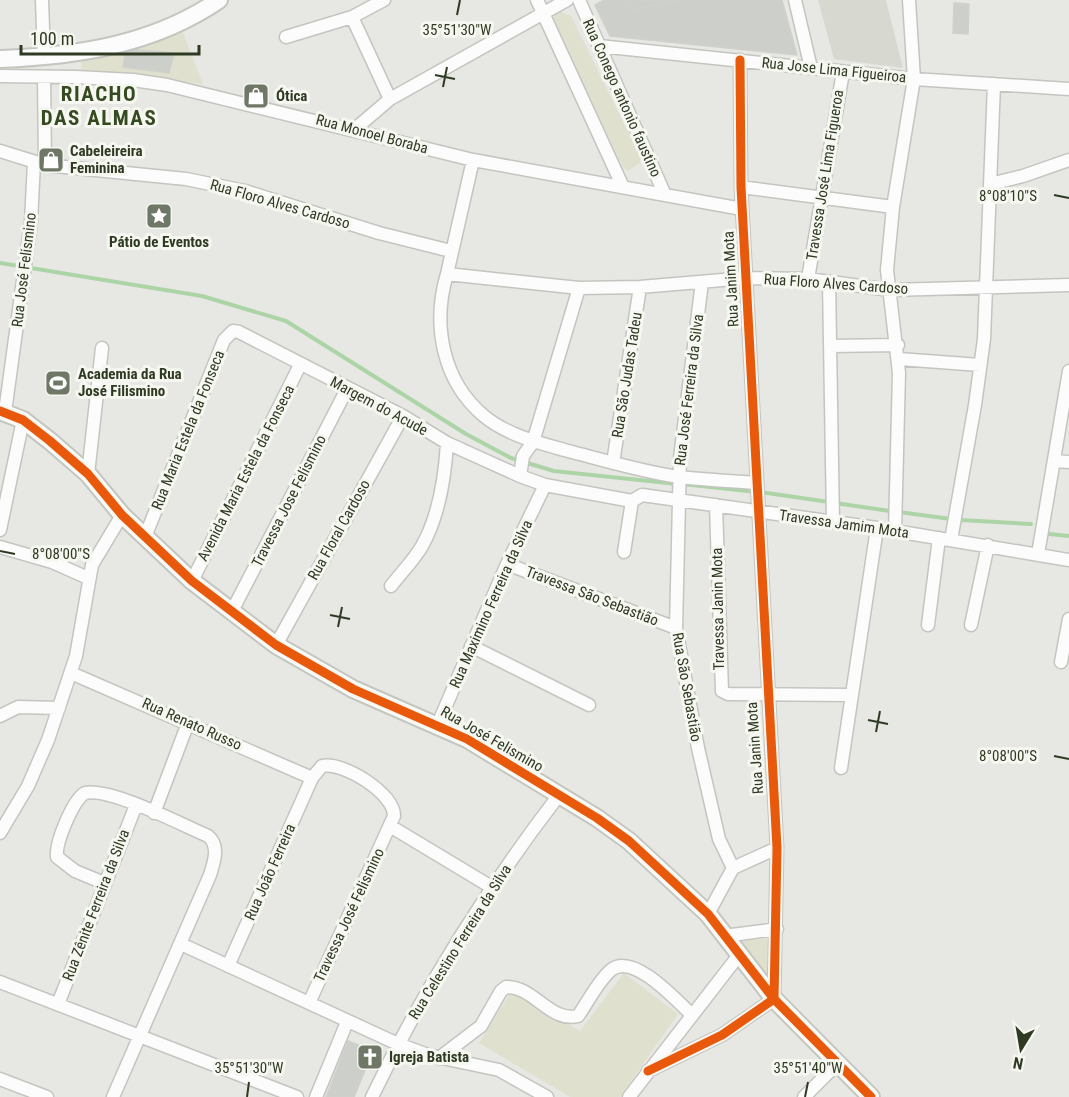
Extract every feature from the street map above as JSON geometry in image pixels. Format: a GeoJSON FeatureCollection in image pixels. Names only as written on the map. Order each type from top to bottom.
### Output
{"type":"FeatureCollection","features":[{"type":"Feature","properties":{"kind":"street"},"geometry":{"type":"LineString","coordinates":[[42,0],[44,57]]}},
{"type":"Feature","properties":{"kind":"street"},"geometry":{"type":"LineString","coordinates":[[0,59],[44,57],[123,44],[196,15],[219,0]]}},
{"type":"Feature","properties":{"kind":"street"},"geometry":{"type":"LineString","coordinates":[[286,37],[352,17],[384,0]]}},
{"type":"Feature","properties":{"kind":"street"},"geometry":{"type":"LineString","coordinates":[[537,0],[623,187]]}},
{"type":"Feature","properties":{"kind":"street"},"geometry":{"type":"LineString","coordinates":[[355,129],[390,99],[567,0]]}},
{"type":"Feature","properties":{"kind":"street","name":"Rua Conego antonio faustino"},"geometry":{"type":"LineString","coordinates":[[579,0],[665,195]]}},
{"type":"Feature","properties":{"kind":"street"},"geometry":{"type":"LineString","coordinates":[[795,0],[811,68]]}},
{"type":"Feature","properties":{"kind":"street"},"geometry":{"type":"LineString","coordinates":[[895,531],[899,359],[886,270],[893,207],[914,79],[909,0]]}},
{"type":"Feature","properties":{"kind":"street"},"geometry":{"type":"LineString","coordinates":[[352,17],[390,99]]}},
{"type":"Feature","properties":{"kind":"street","name":"Rua Jose Lima Figueiroa"},"geometry":{"type":"LineString","coordinates":[[598,46],[914,79],[1069,88]]}},
{"type":"Feature","properties":{"kind":"street","name":"Rua Janim Mota"},"geometry":{"type":"LineString","coordinates":[[740,60],[741,187],[757,489]]}},
{"type":"Feature","properties":{"kind":"street","name":"Travessa José Lima Figueroa"},"geometry":{"type":"LineString","coordinates":[[808,279],[843,72]]}},
{"type":"Feature","properties":{"kind":"street","name":"Rua Monoel Boraba"},"geometry":{"type":"LineString","coordinates":[[0,76],[133,80],[167,85],[355,129],[473,160],[742,209]]}},
{"type":"Feature","properties":{"kind":"street","name":"Rua José Felismino"},"geometry":{"type":"LineString","coordinates":[[44,77],[39,163],[3,411],[23,420],[88,474],[122,514],[192,581],[231,613],[276,645],[353,689],[438,724],[559,795],[629,841],[708,914],[774,999],[871,1097]]}},
{"type":"Feature","properties":{"kind":"street"},"geometry":{"type":"LineString","coordinates":[[928,625],[980,365],[987,288],[994,84]]}},
{"type":"Feature","properties":{"kind":"street","name":"Rua Floro Alves Cardoso"},"geometry":{"type":"LineString","coordinates":[[0,151],[39,163],[186,179],[245,191],[379,233],[451,251]]}},
{"type":"Feature","properties":{"kind":"street"},"geometry":{"type":"LineString","coordinates":[[473,160],[440,298],[441,336],[448,366],[460,392],[485,417],[533,442],[679,477],[757,489]]}},
{"type":"Feature","properties":{"kind":"street"},"geometry":{"type":"LineString","coordinates":[[990,184],[1023,176],[1069,160]]}},
{"type":"Feature","properties":{"kind":"street"},"geometry":{"type":"LineString","coordinates":[[741,187],[893,207]]}},
{"type":"Feature","properties":{"kind":"street","name":"Rua Floro Alves Cardoso"},"geometry":{"type":"LineString","coordinates":[[447,274],[579,288],[640,287],[746,278],[808,279],[890,290],[1069,285]]}},
{"type":"Feature","properties":{"kind":"street","name":"Rua José Ferreira da Silva"},"geometry":{"type":"LineString","coordinates":[[678,499],[702,282]]}},
{"type":"Feature","properties":{"kind":"street"},"geometry":{"type":"LineString","coordinates":[[829,282],[833,522]]}},
{"type":"Feature","properties":{"kind":"street","name":"Rua São Judas Tadeu"},"geometry":{"type":"LineString","coordinates":[[613,463],[640,287]]}},
{"type":"Feature","properties":{"kind":"street"},"geometry":{"type":"LineString","coordinates":[[521,466],[533,442],[579,288]]}},
{"type":"Feature","properties":{"kind":"street","name":"Rua Maria Estela da Fonseca"},"geometry":{"type":"LineString","coordinates":[[145,537],[224,340],[233,332],[239,332]]}},
{"type":"Feature","properties":{"kind":"street","name":"Margem do Acude"},"geometry":{"type":"LineString","coordinates":[[239,332],[403,416],[447,443],[521,466],[545,485]]}},
{"type":"Feature","properties":{"kind":"street"},"geometry":{"type":"LineString","coordinates":[[830,346],[898,345]]}},
{"type":"Feature","properties":{"kind":"street"},"geometry":{"type":"LineString","coordinates":[[88,474],[102,348]]}},
{"type":"Feature","properties":{"kind":"street"},"geometry":{"type":"LineString","coordinates":[[899,359],[980,365]]}},
{"type":"Feature","properties":{"kind":"street","name":"Avenida Maria Estela da Fonseca"},"geometry":{"type":"LineString","coordinates":[[192,581],[300,364]]}},
{"type":"Feature","properties":{"kind":"street"},"geometry":{"type":"LineString","coordinates":[[1038,554],[1069,371]]}},
{"type":"Feature","properties":{"kind":"street","name":"Travessa Jose Felismino"},"geometry":{"type":"LineString","coordinates":[[231,613],[347,389]]}},
{"type":"Feature","properties":{"kind":"street","name":"Rua Floral Cardoso"},"geometry":{"type":"LineString","coordinates":[[276,645],[403,416]]}},
{"type":"Feature","properties":{"kind":"street"},"geometry":{"type":"LineString","coordinates":[[0,530],[23,420]]}},
{"type":"Feature","properties":{"kind":"street"},"geometry":{"type":"LineString","coordinates":[[391,586],[421,547],[432,525],[445,470],[447,443]]}},
{"type":"Feature","properties":{"kind":"street"},"geometry":{"type":"LineString","coordinates":[[1054,461],[1069,462]]}},
{"type":"Feature","properties":{"kind":"street"},"geometry":{"type":"LineString","coordinates":[[545,485],[637,498],[624,552]]}},
{"type":"Feature","properties":{"kind":"street","name":"Rua Maximino Ferreira da Silva"},"geometry":{"type":"LineString","coordinates":[[438,724],[507,564],[545,485]]}},
{"type":"Feature","properties":{"kind":"street","name":"Rua Janin Mota"},"geometry":{"type":"LineString","coordinates":[[757,489],[777,848],[774,999]]}},
{"type":"Feature","properties":{"kind":"street","name":"Travessa Jamim Mota"},"geometry":{"type":"LineString","coordinates":[[637,498],[678,499],[988,545],[1069,560]]}},
{"type":"Feature","properties":{"kind":"street","name":"Rua São Sebastião"},"geometry":{"type":"LineString","coordinates":[[678,499],[676,628],[698,748],[719,839],[733,868]]}},
{"type":"Feature","properties":{"kind":"street","name":"Travessa Janin Mota"},"geometry":{"type":"LineString","coordinates":[[716,505],[720,687],[728,694],[850,695]]}},
{"type":"Feature","properties":{"kind":"street"},"geometry":{"type":"LineString","coordinates":[[0,833],[28,786],[59,708],[76,656],[88,578],[97,555],[122,514]]}},
{"type":"Feature","properties":{"kind":"street"},"geometry":{"type":"LineString","coordinates":[[841,768],[850,695],[877,528]]}},
{"type":"Feature","properties":{"kind":"street"},"geometry":{"type":"LineString","coordinates":[[971,625],[988,545]]}},
{"type":"Feature","properties":{"kind":"street"},"geometry":{"type":"LineString","coordinates":[[0,547],[52,562],[88,578]]}},
{"type":"Feature","properties":{"kind":"street","name":"Travessa São Sebastião"},"geometry":{"type":"LineString","coordinates":[[507,564],[676,628]]}},
{"type":"Feature","properties":{"kind":"street"},"geometry":{"type":"LineString","coordinates":[[1061,662],[1069,619]]}},
{"type":"Feature","properties":{"kind":"street"},"geometry":{"type":"LineString","coordinates":[[471,646],[589,705]]}},
{"type":"Feature","properties":{"kind":"street","name":"Rua Renato Russo"},"geometry":{"type":"LineString","coordinates":[[71,673],[312,778]]}},
{"type":"Feature","properties":{"kind":"street"},"geometry":{"type":"LineString","coordinates":[[0,716],[18,707],[59,708]]}},
{"type":"Feature","properties":{"kind":"street"},"geometry":{"type":"LineString","coordinates":[[154,813],[189,723]]}},
{"type":"Feature","properties":{"kind":"street"},"geometry":{"type":"LineString","coordinates":[[312,778],[319,767],[329,764],[355,774],[390,802],[394,812],[390,826],[493,888]]}},
{"type":"Feature","properties":{"kind":"street","name":"Rua João Ferreira"},"geometry":{"type":"LineString","coordinates":[[228,966],[312,778]]}},
{"type":"Feature","properties":{"kind":"street"},"geometry":{"type":"LineString","coordinates":[[104,883],[60,861],[57,854],[58,842],[77,802],[85,793],[105,794],[208,836],[215,849],[210,875],[113,1097]]}},
{"type":"Feature","properties":{"kind":"street","name":"Rua Celestino Ferreira da Silva"},"geometry":{"type":"LineString","coordinates":[[372,1097],[428,987],[493,888],[559,795]]}},
{"type":"Feature","properties":{"kind":"street","name":"Rua Zênite Ferreira da Silva"},"geometry":{"type":"LineString","coordinates":[[58,1004],[136,805]]}},
{"type":"Feature","properties":{"kind":"street","name":"Travessa José Felismino"},"geometry":{"type":"LineString","coordinates":[[309,1003],[390,826]]}},
{"type":"Feature","properties":{"kind":"street"},"geometry":{"type":"LineString","coordinates":[[708,914],[733,868],[777,848]]}},
{"type":"Feature","properties":{"kind":"street"},"geometry":{"type":"LineString","coordinates":[[724,936],[777,929]]}},
{"type":"Feature","properties":{"kind":"street"},"geometry":{"type":"LineString","coordinates":[[181,944],[398,1044],[439,1058],[499,1070],[547,1097]]}},
{"type":"Feature","properties":{"kind":"street"},"geometry":{"type":"LineString","coordinates":[[629,1097],[691,1014],[739,955]]}},
{"type":"Feature","properties":{"kind":"street"},"geometry":{"type":"LineString","coordinates":[[439,1058],[481,1026],[501,991],[506,987],[518,988],[561,1016],[578,1016],[610,970],[622,966],[640,970],[691,1014]]}},
{"type":"Feature","properties":{"kind":"street"},"geometry":{"type":"LineString","coordinates":[[0,982],[297,1097]]}},
{"type":"Feature","properties":{"kind":"street"},"geometry":{"type":"LineString","coordinates":[[648,1071],[722,1035],[774,999]]}},
{"type":"Feature","properties":{"kind":"street"},"geometry":{"type":"LineString","coordinates":[[316,1097],[347,1022]]}},
{"type":"Feature","properties":{"kind":"street"},"geometry":{"type":"LineString","coordinates":[[804,1097],[838,1063]]}},
{"type":"Feature","properties":{"kind":"street"},"geometry":{"type":"LineString","coordinates":[[0,1079],[47,1097]]}},
{"type":"Feature","properties":{"kind":"shaded area"},"geometry":{"type":"Polygon","coordinates":[[[818,0],[886,0],[903,68],[834,59],[818,0]]]}},
{"type":"Feature","properties":{"kind":"green space"},"geometry":{"type":"Polygon","coordinates":[[[558,11],[571,16],[640,156],[640,163],[628,171],[623,167],[553,22],[552,14],[558,11]]]}},
{"type":"Feature","properties":{"kind":"green space"},"geometry":{"type":"Polygon","coordinates":[[[182,30],[203,84],[81,71],[82,58],[182,30]]]}},
{"type":"Feature","properties":{"kind":"green space"},"geometry":{"type":"Polygon","coordinates":[[[767,939],[768,981],[732,941],[767,939]]]}},
{"type":"Feature","properties":{"kind":"green space"},"geometry":{"type":"Polygon","coordinates":[[[624,973],[678,1014],[620,1097],[570,1097],[479,1043],[511,992],[580,1031],[624,973]]]}},
{"type":"Feature","properties":{"kind":"building"},"geometry":{"type":"Polygon","coordinates":[[[604,0],[782,0],[797,55],[610,36],[595,5],[604,0]]]}},
{"type":"Feature","properties":{"kind":"building"},"geometry":{"type":"Polygon","coordinates":[[[629,0],[678,0],[631,10],[629,0]]]}},
{"type":"Feature","properties":{"kind":"building"},"geometry":{"type":"Polygon","coordinates":[[[954,3],[969,4],[968,34],[953,33],[954,3]]]}},
{"type":"Feature","properties":{"kind":"building"},"geometry":{"type":"Polygon","coordinates":[[[126,49],[174,53],[169,73],[123,67],[126,49]]]}},
{"type":"Feature","properties":{"kind":"building"},"geometry":{"type":"Polygon","coordinates":[[[348,1041],[373,1051],[354,1097],[326,1097],[348,1041]]]}},
{"type":"Feature","properties":{"kind":"waterway"},"geometry":{"type":"LineString","coordinates":[[0,263],[202,296],[286,321],[466,434],[511,458],[554,471],[677,484]]}},
{"type":"Feature","properties":{"kind":"waterway"},"geometry":{"type":"LineString","coordinates":[[682,484],[829,502]]}},
{"type":"Feature","properties":{"kind":"waterway"},"geometry":{"type":"LineString","coordinates":[[835,503],[890,511]]}},
{"type":"Feature","properties":{"kind":"waterway"},"geometry":{"type":"LineString","coordinates":[[899,512],[951,519]]}},
{"type":"Feature","properties":{"kind":"waterway"},"geometry":{"type":"LineString","coordinates":[[961,520],[1031,524]]}},
{"type":"Feature","properties":{"kind":"waterway"},"geometry":{"type":"LineString","coordinates":[[1049,534],[1069,536]]}},
{"type":"Feature","properties":{"kind":"cycle path"},"geometry":{"type":"LineString","coordinates":[[648,1071],[722,1035],[774,999],[777,848],[741,187],[740,60]]}},
{"type":"Feature","properties":{"kind":"cycle path"},"geometry":{"type":"LineString","coordinates":[[0,411],[23,420],[50,441],[88,474],[122,515],[192,581],[276,645],[353,689],[467,739],[597,818],[629,841],[708,914],[774,999],[871,1097]]}},
{"type":"Feature","properties":{"kind":"place","name":"Ótica"},"geometry":{"type":"Point","coordinates":[256,96]}},
{"type":"Feature","properties":{"kind":"place","name":"Cabeleireira Feminina"},"geometry":{"type":"Point","coordinates":[51,160]}},
{"type":"Feature","properties":{"kind":"place","name":"Pátio de Eventos"},"geometry":{"type":"Point","coordinates":[159,216]}},
{"type":"Feature","properties":{"kind":"place","name":"Academia da Rua José Filismino"},"geometry":{"type":"Point","coordinates":[58,383]}},
{"type":"Feature","properties":{"kind":"place","name":"Igreja Batista"},"geometry":{"type":"Point","coordinates":[370,1057]}},
{"type":"Feature","properties":{"kind":"district","name":"RIACHO DAS ALMAS"},"geometry":{"type":"Point","coordinates":[99,106]}}]}
